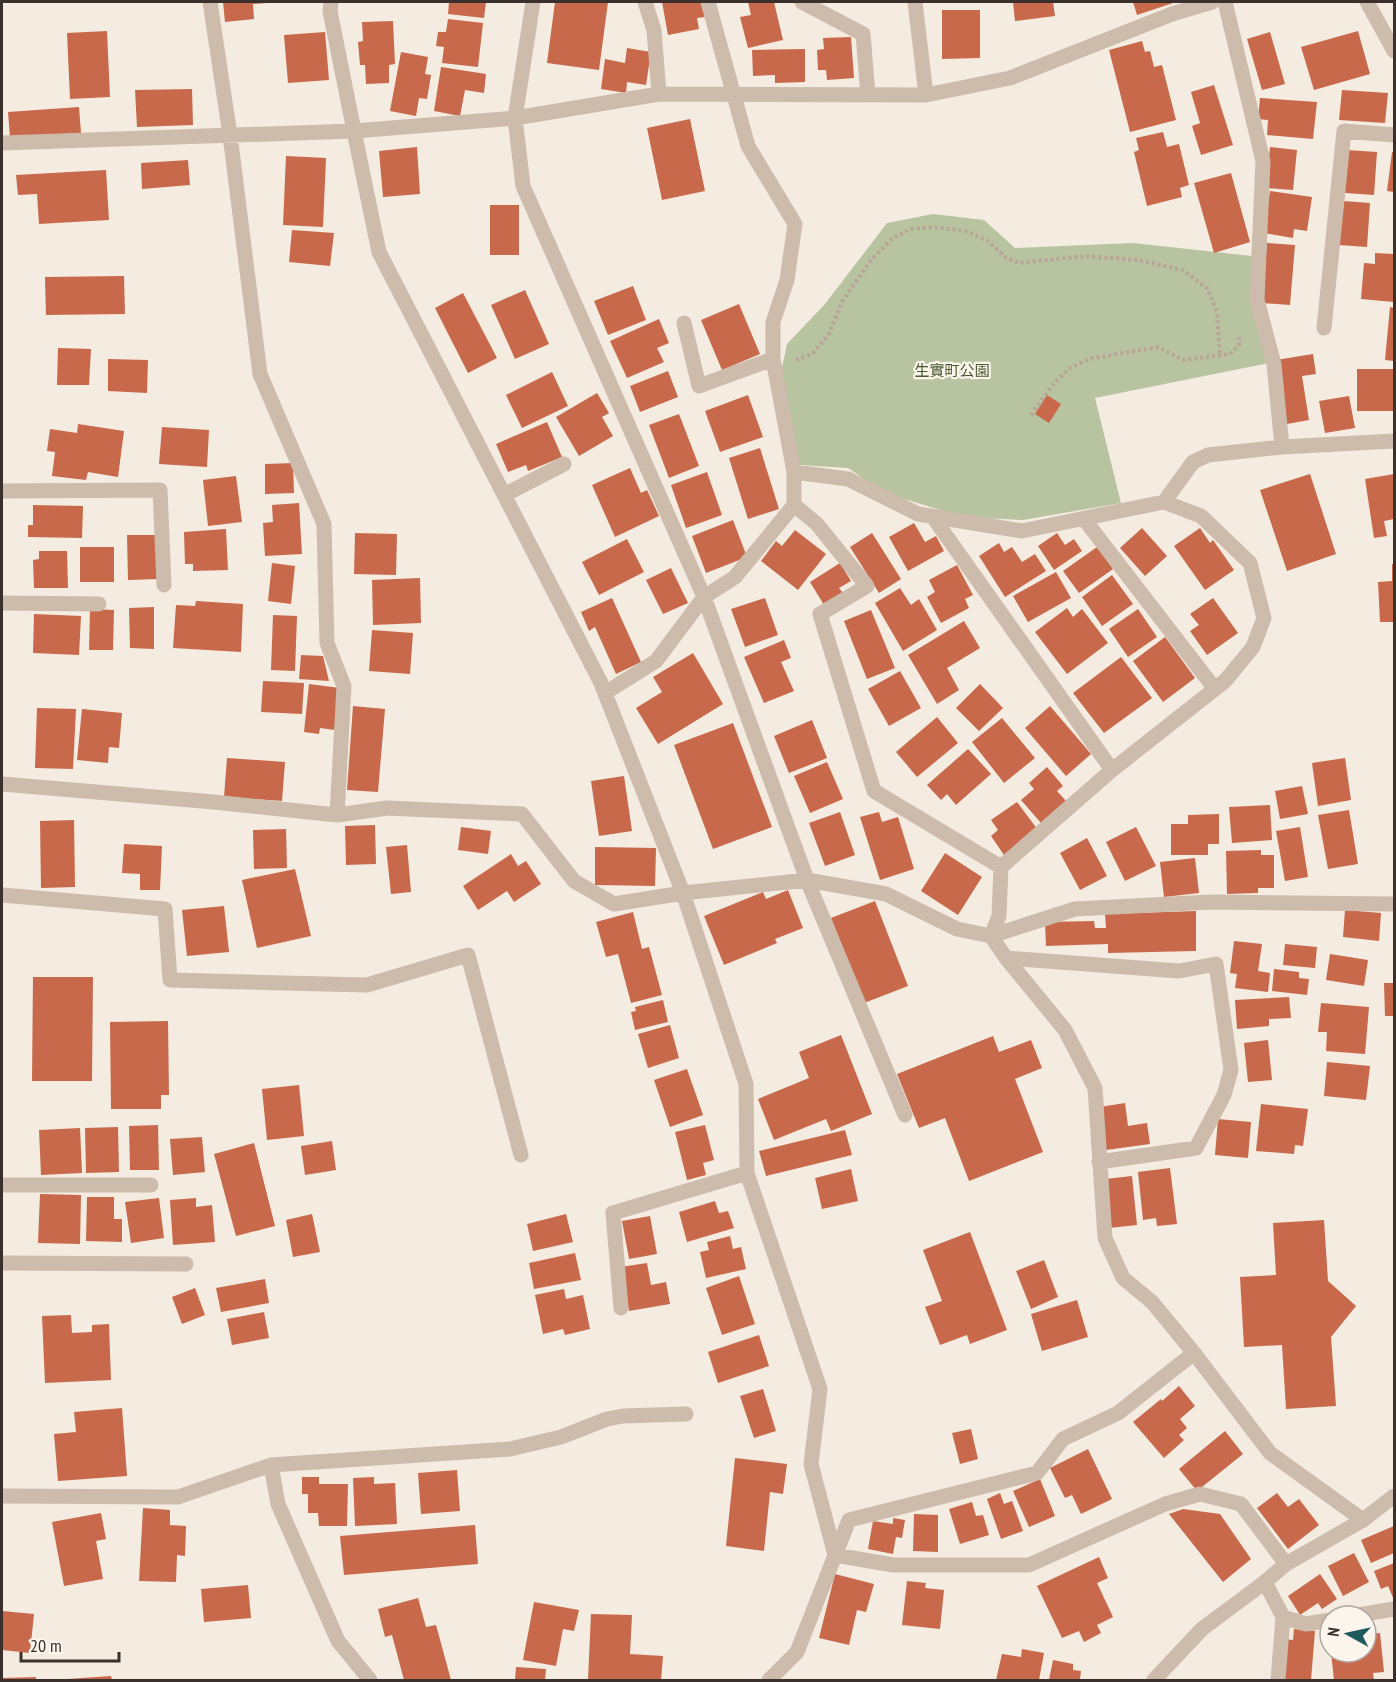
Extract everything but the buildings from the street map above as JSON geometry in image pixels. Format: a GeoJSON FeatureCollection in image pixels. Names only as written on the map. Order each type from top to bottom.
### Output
{"type":"FeatureCollection","features":[{"type":"Feature","properties":{"kind":"street"},"geometry":{"type":"LineString","coordinates":[[210,2],[230,135],[260,374],[324,524],[327,643],[344,686],[337,815]]}},
{"type":"Feature","properties":{"kind":"street"},"geometry":{"type":"LineString","coordinates":[[331,2],[330,11],[379,252],[605,693],[683,893],[746,1084],[747,1173],[820,1389],[811,1464],[835,1555]]}},
{"type":"Feature","properties":{"kind":"street"},"geometry":{"type":"LineString","coordinates":[[533,2],[515,118],[524,186],[704,597],[807,880],[905,1114]]}},
{"type":"Feature","properties":{"kind":"street"},"geometry":{"type":"LineString","coordinates":[[645,2],[654,30],[659,94]]}},
{"type":"Feature","properties":{"kind":"street"},"geometry":{"type":"LineString","coordinates":[[605,693],[656,661],[704,597],[735,577],[794,504],[794,472],[773,359],[773,322],[788,280],[795,224],[748,146],[736,96],[719,46],[708,2]]}},
{"type":"Feature","properties":{"kind":"street"},"geometry":{"type":"LineString","coordinates":[[802,2],[862,34],[868,95]]}},
{"type":"Feature","properties":{"kind":"street"},"geometry":{"type":"LineString","coordinates":[[915,2],[926,95]]}},
{"type":"Feature","properties":{"kind":"street"},"geometry":{"type":"LineString","coordinates":[[2,143],[354,131],[515,118],[659,94],[926,95],[1010,78],[1195,4],[1212,2]]}},
{"type":"Feature","properties":{"kind":"street"},"geometry":{"type":"LineString","coordinates":[[1225,2],[1263,161],[1257,300],[1274,364],[1282,447]]}},
{"type":"Feature","properties":{"kind":"street"},"geometry":{"type":"LineString","coordinates":[[1367,2],[1395,51]]}},
{"type":"Feature","properties":{"kind":"street"},"geometry":{"type":"LineString","coordinates":[[1324,328],[1344,131],[1395,135]]}},
{"type":"Feature","properties":{"kind":"street"},"geometry":{"type":"LineString","coordinates":[[684,322],[699,386],[773,359]]}},
{"type":"Feature","properties":{"kind":"street"},"geometry":{"type":"LineString","coordinates":[[1164,502],[1193,462],[1208,455],[1282,447],[1395,441]]}},
{"type":"Feature","properties":{"kind":"street"},"geometry":{"type":"LineString","coordinates":[[504,495],[564,465]]}},
{"type":"Feature","properties":{"kind":"street"},"geometry":{"type":"LineString","coordinates":[[794,472],[848,479],[918,514],[1022,531],[1164,502],[1201,516],[1250,563],[1264,618],[1253,647],[1225,681],[1112,770],[1001,867],[999,916],[991,936]]}},
{"type":"Feature","properties":{"kind":"street"},"geometry":{"type":"LineString","coordinates":[[2,491],[160,490],[164,585]]}},
{"type":"Feature","properties":{"kind":"street"},"geometry":{"type":"LineString","coordinates":[[794,504],[817,524],[867,586],[820,614],[874,791],[1001,867]]}},
{"type":"Feature","properties":{"kind":"street"},"geometry":{"type":"LineString","coordinates":[[933,517],[1112,770]]}},
{"type":"Feature","properties":{"kind":"street"},"geometry":{"type":"LineString","coordinates":[[1084,519],[1215,688]]}},
{"type":"Feature","properties":{"kind":"street"},"geometry":{"type":"LineString","coordinates":[[2,603],[99,604]]}},
{"type":"Feature","properties":{"kind":"street"},"geometry":{"type":"LineString","coordinates":[[2,784],[337,815],[387,808],[522,814],[574,880],[614,904],[683,893],[807,880],[886,894],[957,929],[991,936],[1075,909],[1211,902],[1395,904]]}},
{"type":"Feature","properties":{"kind":"street"},"geometry":{"type":"LineString","coordinates":[[2,895],[165,909],[170,980],[367,985],[468,955],[521,1155]]}},
{"type":"Feature","properties":{"kind":"street"},"geometry":{"type":"LineString","coordinates":[[991,936],[1006,958],[1065,1030],[1095,1088],[1105,1238],[1123,1278],[1152,1302],[1270,1453],[1363,1521]]}},
{"type":"Feature","properties":{"kind":"street"},"geometry":{"type":"LineString","coordinates":[[1006,958],[1179,971],[1216,964],[1231,1070],[1224,1095],[1196,1148],[1099,1162]]}},
{"type":"Feature","properties":{"kind":"street"},"geometry":{"type":"LineString","coordinates":[[621,1308],[612,1213],[747,1173]]}},
{"type":"Feature","properties":{"kind":"street"},"geometry":{"type":"LineString","coordinates":[[2,1185],[151,1185]]}},
{"type":"Feature","properties":{"kind":"street"},"geometry":{"type":"LineString","coordinates":[[2,1263],[186,1264]]}},
{"type":"Feature","properties":{"kind":"street"},"geometry":{"type":"LineString","coordinates":[[769,1680],[797,1652],[849,1520],[1037,1473],[1063,1440],[1118,1413],[1194,1353]]}},
{"type":"Feature","properties":{"kind":"street"},"geometry":{"type":"LineString","coordinates":[[2,1496],[178,1497],[271,1465],[510,1449],[561,1437],[607,1419],[623,1416],[686,1414]]}},
{"type":"Feature","properties":{"kind":"street"},"geometry":{"type":"LineString","coordinates":[[271,1465],[278,1504],[338,1641],[369,1680]]}},
{"type":"Feature","properties":{"kind":"street"},"geometry":{"type":"LineString","coordinates":[[835,1555],[893,1565],[1029,1565],[1165,1504],[1200,1494],[1241,1504],[1286,1564]]}},
{"type":"Feature","properties":{"kind":"street"},"geometry":{"type":"LineString","coordinates":[[1154,1680],[1202,1629],[1286,1564],[1363,1521],[1395,1496]]}},
{"type":"Feature","properties":{"kind":"street"},"geometry":{"type":"LineString","coordinates":[[1265,1582],[1283,1617],[1278,1680]]}},
{"type":"Feature","properties":{"kind":"street"},"geometry":{"type":"LineString","coordinates":[[1378,1612],[1395,1609]]}},
{"type":"Feature","properties":{"kind":"street"},"geometry":{"type":"LineString","coordinates":[[1283,1617],[1306,1624],[1318,1622]]}},
{"type":"Feature","properties":{"kind":"path"},"geometry":{"type":"LineString","coordinates":[[790,362],[812,354],[828,336],[843,300],[871,260],[893,238],[911,229],[932,227],[966,231],[988,241],[1005,257],[1019,263],[1086,256],[1138,260],[1183,270],[1208,289],[1217,313],[1220,355]]}},
{"type":"Feature","properties":{"kind":"path"},"geometry":{"type":"LineString","coordinates":[[1031,415],[1054,382],[1070,368],[1089,359],[1158,347],[1183,360],[1230,354],[1239,345],[1239,316],[1261,316]]}},
{"type":"Feature","properties":{"kind":"green space","name":"生實町公園"},"geometry":{"type":"Polygon","coordinates":[[[933,214],[984,220],[1015,248],[1133,243],[1252,256],[1269,363],[1095,398],[1121,503],[1023,520],[963,517],[885,493],[848,468],[799,465],[781,372],[787,344],[825,304],[887,223],[933,214]]]}}]}
